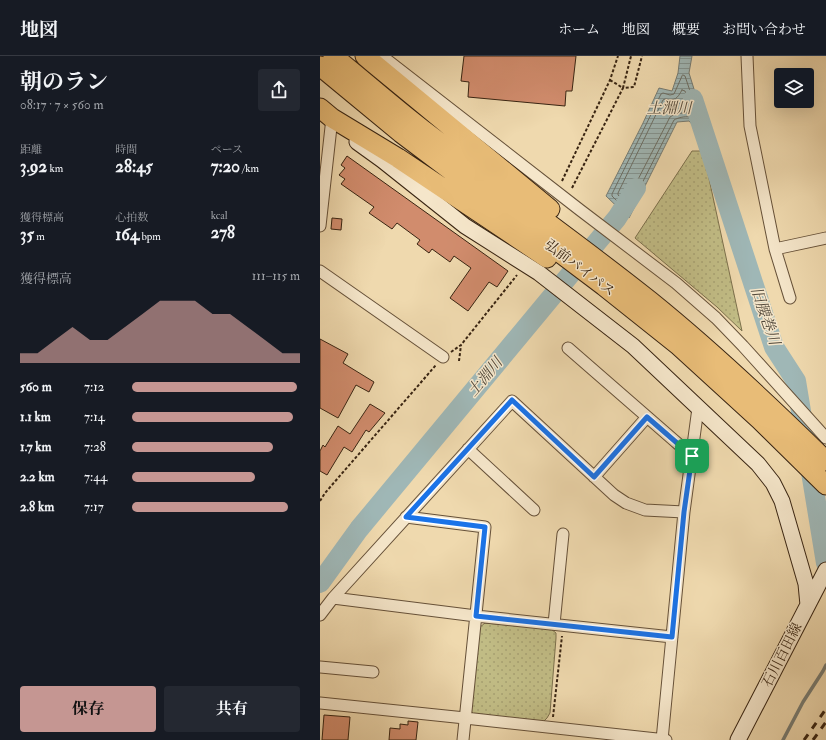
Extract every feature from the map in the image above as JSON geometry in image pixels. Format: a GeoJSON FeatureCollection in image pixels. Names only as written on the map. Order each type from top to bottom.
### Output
{"type":"FeatureCollection","features":[{"type":"Feature","properties":{"kind":"highway","name":"弘前バイパス"},"geometry":{"type":"LineString","coordinates":[[333,56],[559,242]]}},
{"type":"Feature","properties":{"kind":"highway"},"geometry":{"type":"LineString","coordinates":[[365,56],[457,133],[559,242],[608,278]]}},
{"type":"Feature","properties":{"kind":"highway","name":"弘前バイパス"},"geometry":{"type":"LineString","coordinates":[[320,66],[401,133],[559,242]]}},
{"type":"Feature","properties":{"kind":"highway"},"geometry":{"type":"LineString","coordinates":[[326,113],[398,158],[559,242],[608,278],[666,336],[760,420],[826,485]]}},
{"type":"Feature","properties":{"kind":"highway","name":"弘前バイパス"},"geometry":{"type":"LineString","coordinates":[[608,278],[650,301],[706,348],[826,461]]}},
{"type":"Feature","properties":{"kind":"street"},"geometry":{"type":"LineString","coordinates":[[382,56],[559,242],[585,310],[633,346],[758,464],[773,483],[782,501],[804,577],[808,605]]}},
{"type":"Feature","properties":{"kind":"street"},"geometry":{"type":"LineString","coordinates":[[747,56],[750,126],[775,249],[790,298]]}},
{"type":"Feature","properties":{"kind":"street"},"geometry":{"type":"LineString","coordinates":[[320,226],[326,113]]}},
{"type":"Feature","properties":{"kind":"street"},"geometry":{"type":"LineString","coordinates":[[775,249],[826,238]]}},
{"type":"Feature","properties":{"kind":"street"},"geometry":{"type":"LineString","coordinates":[[559,242],[628,247],[676,283],[716,318],[826,438]]}},
{"type":"Feature","properties":{"kind":"street"},"geometry":{"type":"LineString","coordinates":[[320,271],[443,357]]}},
{"type":"Feature","properties":{"kind":"street"},"geometry":{"type":"LineString","coordinates":[[568,348],[692,456]]}},
{"type":"Feature","properties":{"kind":"street"},"geometry":{"type":"LineString","coordinates":[[320,615],[333,598],[512,400],[614,495],[645,510],[684,512]]}},
{"type":"Feature","properties":{"kind":"street"},"geometry":{"type":"LineString","coordinates":[[662,740],[684,512],[698,408]]}},
{"type":"Feature","properties":{"kind":"street"},"geometry":{"type":"LineString","coordinates":[[594,477],[647,417]]}},
{"type":"Feature","properties":{"kind":"street"},"geometry":{"type":"LineString","coordinates":[[468,449],[534,510]]}},
{"type":"Feature","properties":{"kind":"street"},"geometry":{"type":"LineString","coordinates":[[406,517],[485,527],[463,740]]}},
{"type":"Feature","properties":{"kind":"street"},"geometry":{"type":"LineString","coordinates":[[559,624],[563,534]]}},
{"type":"Feature","properties":{"kind":"street","name":"石川百田線"},"geometry":{"type":"LineString","coordinates":[[738,740],[823,575]]}},
{"type":"Feature","properties":{"kind":"street"},"geometry":{"type":"LineString","coordinates":[[333,598],[476,616],[672,637]]}},
{"type":"Feature","properties":{"kind":"street"},"geometry":{"type":"LineString","coordinates":[[320,667],[373,672]]}},
{"type":"Feature","properties":{"kind":"street"},"geometry":{"type":"LineString","coordinates":[[320,703],[666,740]]}},
{"type":"Feature","properties":{"kind":"path"},"geometry":{"type":"LineString","coordinates":[[560,184],[610,80],[618,56]]}},
{"type":"Feature","properties":{"kind":"path"},"geometry":{"type":"LineString","coordinates":[[572,188],[623,88],[631,56]]}},
{"type":"Feature","properties":{"kind":"path"},"geometry":{"type":"LineString","coordinates":[[610,80],[623,88],[634,87],[642,56]]}},
{"type":"Feature","properties":{"kind":"path"},"geometry":{"type":"LineString","coordinates":[[320,501],[325,493],[443,357],[461,345],[520,273]]}},
{"type":"Feature","properties":{"kind":"path"},"geometry":{"type":"LineString","coordinates":[[459,360],[461,345]]}},
{"type":"Feature","properties":{"kind":"path"},"geometry":{"type":"LineString","coordinates":[[552,727],[559,624]]}},
{"type":"Feature","properties":{"kind":"shaded area"},"geometry":{"type":"Polygon","coordinates":[[[692,151],[703,151],[742,331],[717,307],[635,238],[692,151]]]}},
{"type":"Feature","properties":{"kind":"shaded area"},"geometry":{"type":"Polygon","coordinates":[[[485,623],[551,629],[556,633],[550,713],[543,722],[476,716],[471,711],[480,627],[485,623]]]}},
{"type":"Feature","properties":{"kind":"water","name":"土淵川"},"geometry":{"type":"Polygon","coordinates":[[[680,56],[692,56],[689,73],[699,105],[703,136],[689,121],[677,122],[629,218],[606,196],[659,88],[672,91],[678,73],[680,56]]]}},
{"type":"Feature","properties":{"kind":"building"},"geometry":{"type":"Polygon","coordinates":[[[464,56],[576,56],[572,91],[566,91],[565,106],[468,97],[469,82],[461,81],[464,56]]]}},
{"type":"Feature","properties":{"kind":"building"},"geometry":{"type":"Polygon","coordinates":[[[347,156],[508,271],[497,287],[489,282],[468,311],[450,298],[471,268],[454,256],[450,262],[432,249],[429,253],[417,244],[420,240],[397,223],[392,229],[369,213],[374,207],[341,184],[345,179],[339,175],[345,168],[341,165],[347,156]]]}},
{"type":"Feature","properties":{"kind":"building"},"geometry":{"type":"Polygon","coordinates":[[[332,218],[342,219],[341,230],[331,229],[332,218]]]}},
{"type":"Feature","properties":{"kind":"building"},"geometry":{"type":"Polygon","coordinates":[[[320,339],[348,354],[343,363],[374,382],[369,392],[356,385],[338,418],[320,408],[320,339]]]}},
{"type":"Feature","properties":{"kind":"building"},"geometry":{"type":"Polygon","coordinates":[[[370,404],[385,413],[369,432],[366,430],[352,452],[344,447],[327,475],[320,471],[320,451],[323,445],[325,447],[338,426],[350,434],[370,404]]]}},
{"type":"Feature","properties":{"kind":"building"},"geometry":{"type":"Polygon","coordinates":[[[324,715],[350,717],[348,740],[322,740],[324,715]]]}},
{"type":"Feature","properties":{"kind":"building"},"geometry":{"type":"Polygon","coordinates":[[[408,721],[418,722],[416,740],[389,740],[390,728],[400,729],[400,724],[408,725],[408,721]]]}},
{"type":"Feature","properties":{"kind":"waterway","name":"旧腰巻川"},"geometry":{"type":"LineString","coordinates":[[693,99],[774,347],[796,381],[826,563]]}},
{"type":"Feature","properties":{"kind":"waterway","name":"土淵川"},"geometry":{"type":"LineString","coordinates":[[320,583],[359,529],[617,218],[636,188]]}},
{"type":"Feature","properties":{"kind":"waterway"},"geometry":{"type":"LineString","coordinates":[[783,740],[803,702],[826,665]]}},
{"type":"Feature","properties":{"kind":"railway"},"geometry":{"type":"LineString","coordinates":[[804,740],[826,709]]}},
{"type":"Feature","properties":{"kind":"railway"},"geometry":{"type":"LineString","coordinates":[[813,740],[826,722]]}},
{"type":"Feature","properties":{"kind":"route"},"geometry":{"type":"LineString","coordinates":[[512,400],[594,477],[647,417],[692,456],[684,512],[672,637],[476,616],[485,527],[406,517],[512,400]]}}]}
